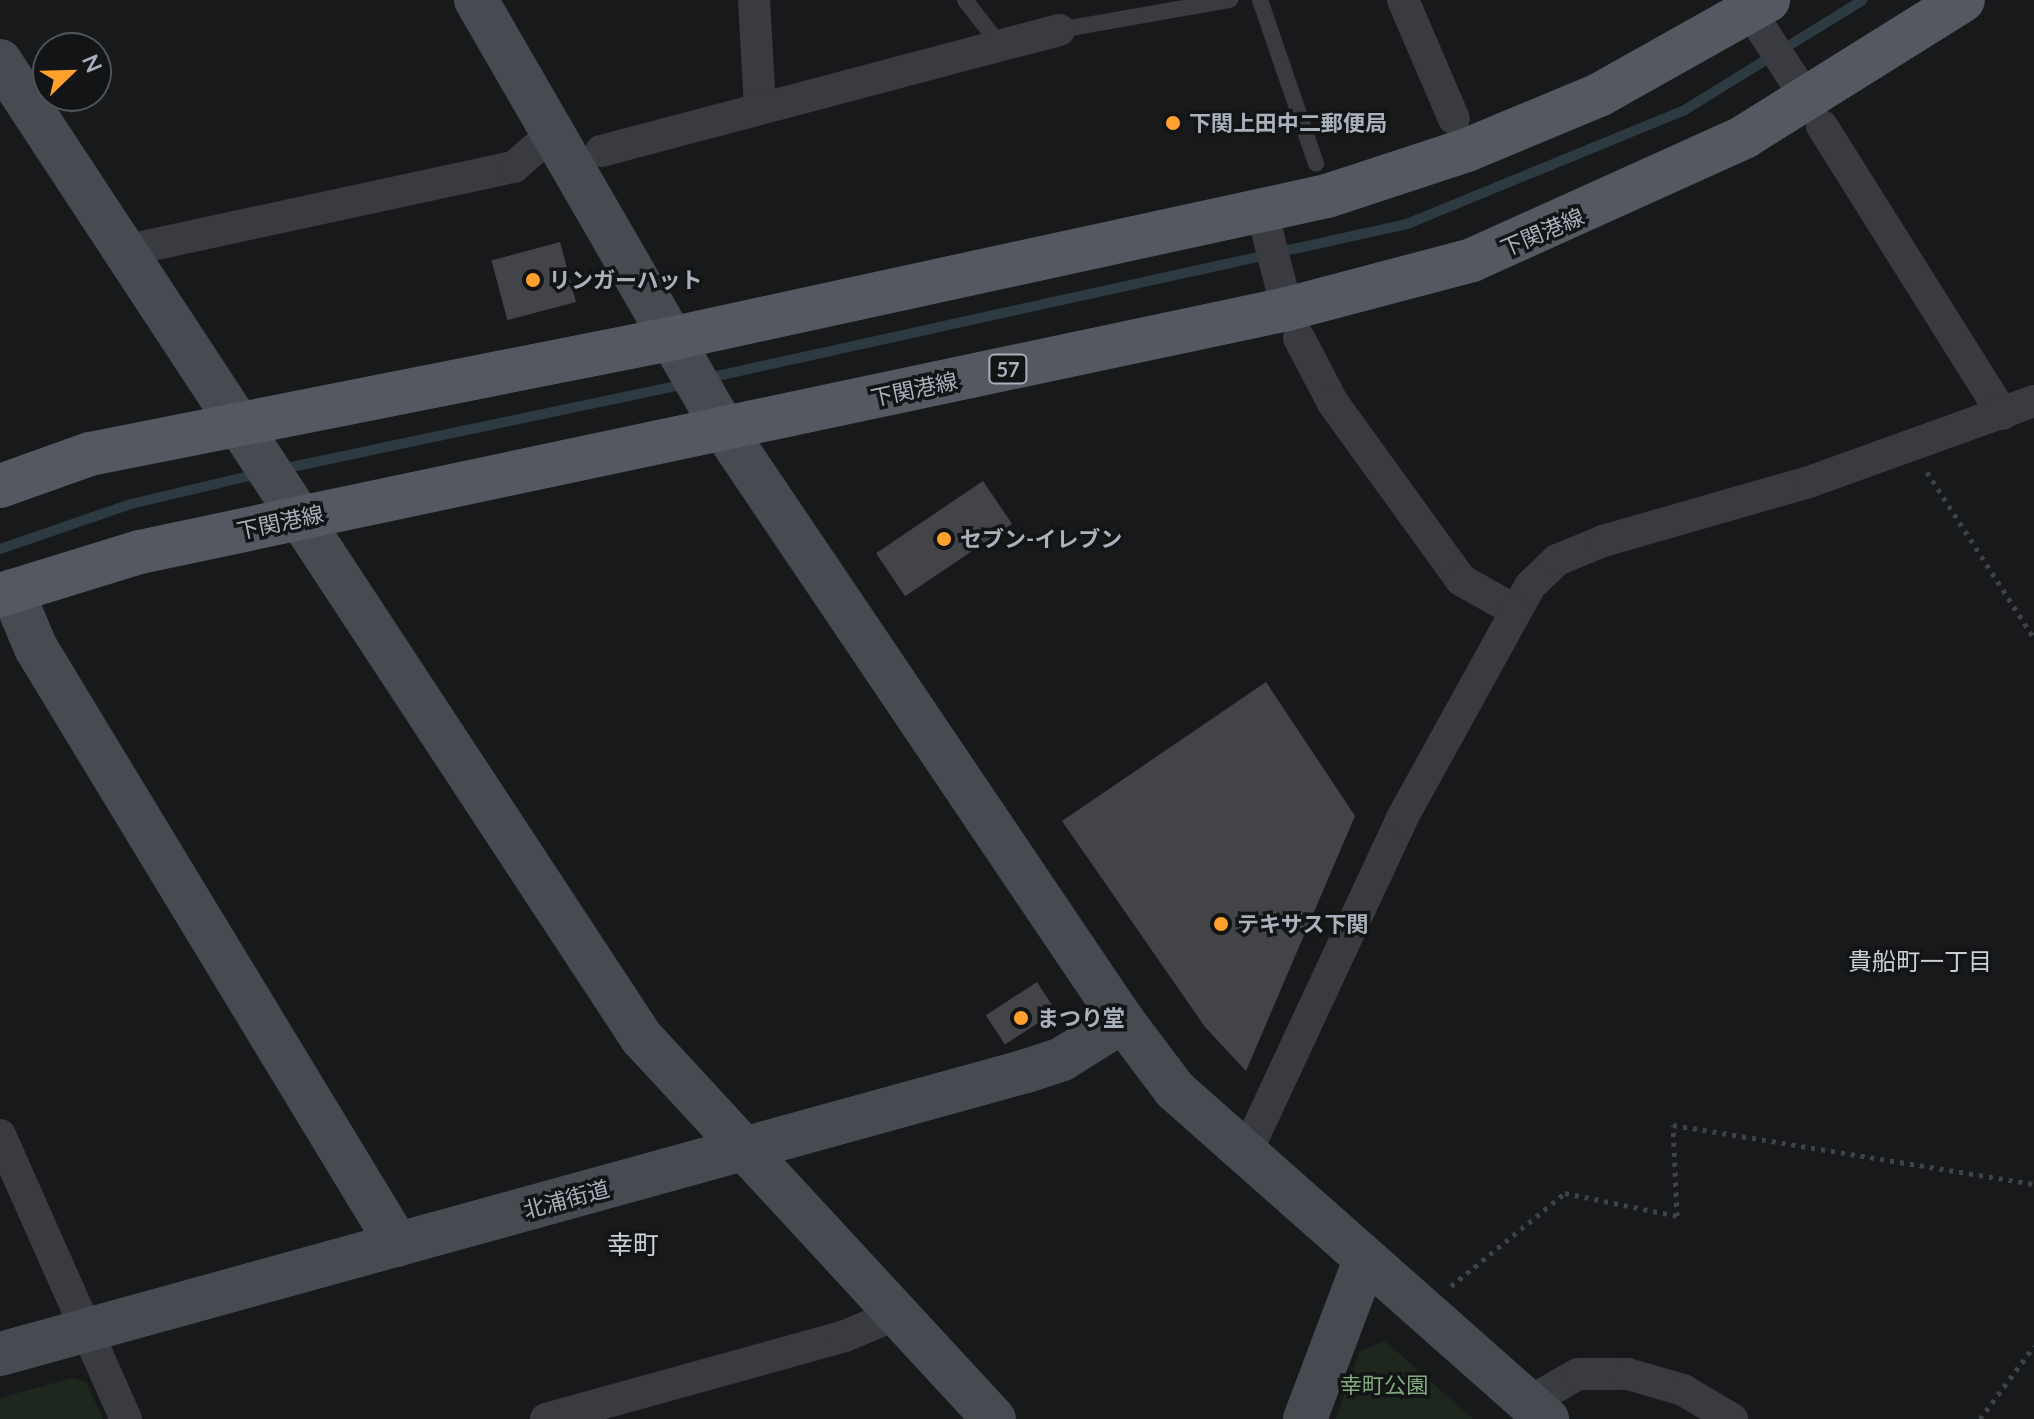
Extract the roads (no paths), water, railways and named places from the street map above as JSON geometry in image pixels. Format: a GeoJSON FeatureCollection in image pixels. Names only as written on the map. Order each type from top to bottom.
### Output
{"type":"FeatureCollection","features":[{"type":"Feature","properties":{"kind":"main road","name":"下関港線"},"geometry":{"type":"LineString","coordinates":[[2,481],[90,454],[1289,309],[1392,284],[1540,234],[1744,137],[1963,0]]}},
{"type":"Feature","properties":{"kind":"main road","name":"下関港線"},"geometry":{"type":"LineString","coordinates":[[6,593],[294,508],[696,382],[1265,223],[1467,150],[1599,95],[1759,13]]}},
{"type":"Feature","properties":{"kind":"street"},"geometry":{"type":"LineString","coordinates":[[476,0],[696,382],[1123,1021],[1175,1090],[1538,1411],[1578,1374],[1628,1374],[1683,1390],[1732,1419]]}},
{"type":"Feature","properties":{"kind":"street"},"geometry":{"type":"LineString","coordinates":[[754,0],[760,108]]}},
{"type":"Feature","properties":{"kind":"street"},"geometry":{"type":"LineString","coordinates":[[1403,0],[1454,119]]}},
{"type":"Feature","properties":{"kind":"street"},"geometry":{"type":"LineString","coordinates":[[1759,13],[1806,99],[2003,414]]}},
{"type":"Feature","properties":{"kind":"street"},"geometry":{"type":"LineString","coordinates":[[601,151],[1059,30]]}},
{"type":"Feature","properties":{"kind":"street"},"geometry":{"type":"LineString","coordinates":[[0,61],[641,1037],[994,1419]]}},
{"type":"Feature","properties":{"kind":"street"},"geometry":{"type":"LineString","coordinates":[[124,251],[514,167],[553,133]]}},
{"type":"Feature","properties":{"kind":"street"},"geometry":{"type":"LineString","coordinates":[[1265,223],[1289,309],[1333,403],[1461,580],[1516,611]]}},
{"type":"Feature","properties":{"kind":"street"},"geometry":{"type":"LineString","coordinates":[[1247,1151],[1402,818],[1516,611],[1557,560],[1591,546],[1911,447],[2034,401]]}},
{"type":"Feature","properties":{"kind":"street"},"geometry":{"type":"LineString","coordinates":[[6,593],[36,648],[398,1245]]}},
{"type":"Feature","properties":{"kind":"street","name":"北浦街道"},"geometry":{"type":"LineString","coordinates":[[0,1354],[747,1149],[1062,1059],[1123,1021]]}},
{"type":"Feature","properties":{"kind":"street"},"geometry":{"type":"LineString","coordinates":[[0,1135],[126,1419]]}},
{"type":"Feature","properties":{"kind":"street"},"geometry":{"type":"LineString","coordinates":[[1305,1419],[1365,1260]]}},
{"type":"Feature","properties":{"kind":"street"},"geometry":{"type":"LineString","coordinates":[[546,1419],[845,1336],[897,1314]]}},
{"type":"Feature","properties":{"kind":"lane"},"geometry":{"type":"LineString","coordinates":[[965,0],[1000,45]]}},
{"type":"Feature","properties":{"kind":"lane"},"geometry":{"type":"LineString","coordinates":[[1059,30],[1230,0]]}},
{"type":"Feature","properties":{"kind":"lane"},"geometry":{"type":"LineString","coordinates":[[1260,0],[1316,164]]}},
{"type":"Feature","properties":{"kind":"waterway"},"geometry":{"type":"LineString","coordinates":[[708,378],[1407,224],[1683,111],[1863,0]]}},
{"type":"Feature","properties":{"kind":"waterway"},"geometry":{"type":"LineString","coordinates":[[282,469],[685,384]]}},
{"type":"Feature","properties":{"kind":"waterway"},"geometry":{"type":"LineString","coordinates":[[0,549],[131,504],[258,474]]}},
{"type":"Feature","properties":{"kind":"place","name":"下関上田中二郵便局"},"geometry":{"type":"Point","coordinates":[1173,123]}},
{"type":"Feature","properties":{"kind":"place","name":"リンガーハット"},"geometry":{"type":"Point","coordinates":[533,280]}},
{"type":"Feature","properties":{"kind":"place","name":"セブン-イレブン"},"geometry":{"type":"Point","coordinates":[944,539]}},
{"type":"Feature","properties":{"kind":"place","name":"テキサス下関"},"geometry":{"type":"Point","coordinates":[1221,924]}},
{"type":"Feature","properties":{"kind":"place","name":"まつり堂"},"geometry":{"type":"Point","coordinates":[1021,1018]}},
{"type":"Feature","properties":{"kind":"district","name":"貴船町一丁目"},"geometry":{"type":"Point","coordinates":[1920,961]}},
{"type":"Feature","properties":{"kind":"district","name":"幸町"},"geometry":{"type":"Point","coordinates":[633,1245]}},
{"type":"Feature","properties":{"kind":"park label","name":"幸町公園"},"geometry":{"type":"Point","coordinates":[1384,1385]}}]}
